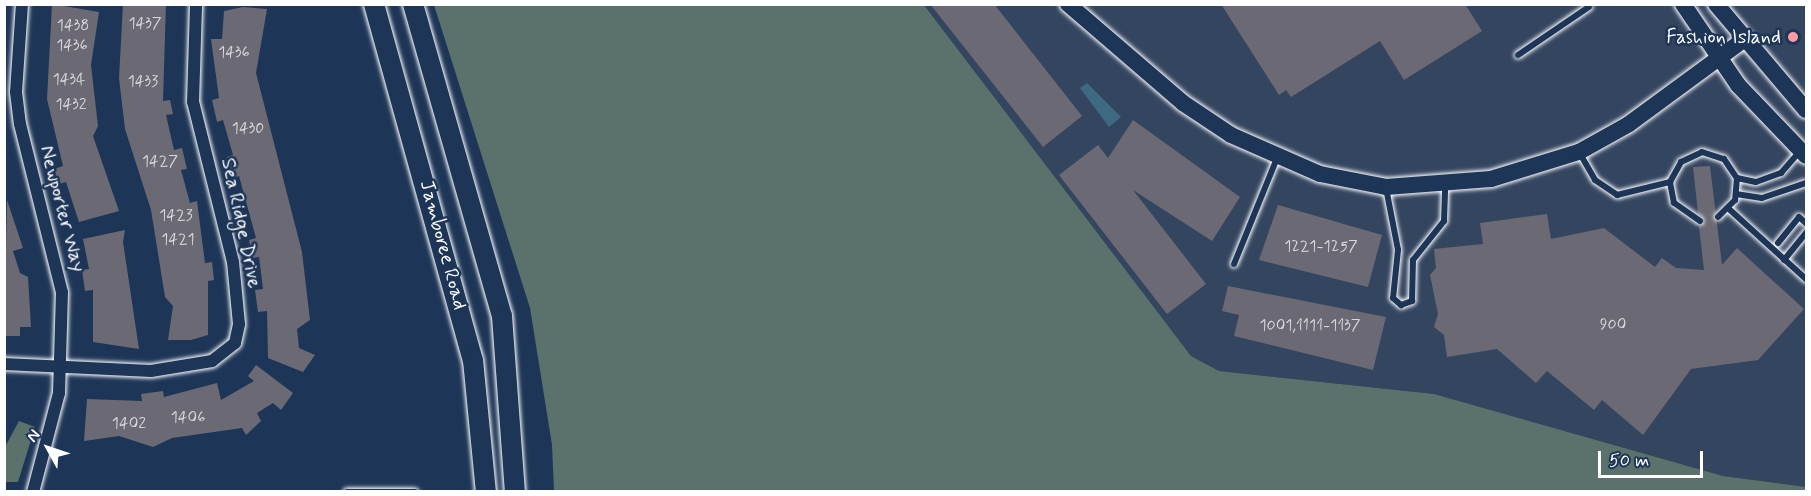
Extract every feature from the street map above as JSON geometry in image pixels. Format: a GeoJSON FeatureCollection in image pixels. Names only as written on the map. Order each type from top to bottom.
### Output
{"type":"FeatureCollection","features":[{"type":"Feature","properties":{"kind":"main road","name":"Jamboree Road"},"geometry":{"type":"LineString","coordinates":[[374,4],[473,360],[486,492]]}},
{"type":"Feature","properties":{"kind":"main road","name":"Jamboree Road"},"geometry":{"type":"LineString","coordinates":[[413,4],[502,316],[516,492]]}},
{"type":"Feature","properties":{"kind":"main road"},"geometry":{"type":"LineString","coordinates":[[1068,4],[1183,103],[1277,158],[1320,174],[1386,187],[1445,186],[1579,152],[1629,124],[1742,41]]}},
{"type":"Feature","properties":{"kind":"main road"},"geometry":{"type":"LineString","coordinates":[[1683,4],[1717,58],[1803,153]]}},
{"type":"Feature","properties":{"kind":"main road"},"geometry":{"type":"LineString","coordinates":[[1716,4],[1742,41],[1806,110]]}},
{"type":"Feature","properties":{"kind":"street","name":"Newporter Way"},"geometry":{"type":"LineString","coordinates":[[22,4],[16,92],[25,146],[59,266],[62,366],[54,423],[33,492]]}},
{"type":"Feature","properties":{"kind":"street","name":"Sea Ridge Drive"},"geometry":{"type":"LineString","coordinates":[[62,366],[151,371],[212,361],[235,343],[239,324],[233,262],[193,102],[196,4]]}},
{"type":"Feature","properties":{"kind":"street"},"geometry":{"type":"LineString","coordinates":[[4,364],[62,366]]}},
{"type":"Feature","properties":{"kind":"lane"},"geometry":{"type":"LineString","coordinates":[[1518,55],[1589,7]]}},
{"type":"Feature","properties":{"kind":"lane"},"geometry":{"type":"LineString","coordinates":[[1579,152],[1594,180],[1617,195],[1670,182]]}},
{"type":"Feature","properties":{"kind":"lane"},"geometry":{"type":"LineString","coordinates":[[1700,221],[1680,212],[1670,182],[1680,162],[1702,153],[1724,159],[1737,178],[1736,194],[1729,209],[1718,217]]}},
{"type":"Feature","properties":{"kind":"lane"},"geometry":{"type":"LineString","coordinates":[[1737,178],[1756,182],[1781,173],[1803,153]]}},
{"type":"Feature","properties":{"kind":"lane"},"geometry":{"type":"LineString","coordinates":[[1234,264],[1277,158]]}},
{"type":"Feature","properties":{"kind":"lane"},"geometry":{"type":"LineString","coordinates":[[1736,194],[1762,198],[1806,183]]}},
{"type":"Feature","properties":{"kind":"lane"},"geometry":{"type":"LineString","coordinates":[[1386,187],[1398,250],[1393,298],[1401,305],[1412,301],[1413,260],[1444,221],[1445,186]]}},
{"type":"Feature","properties":{"kind":"lane"},"geometry":{"type":"LineString","coordinates":[[1729,209],[1806,279]]}},
{"type":"Feature","properties":{"kind":"lane"},"geometry":{"type":"LineString","coordinates":[[1778,243],[1799,217],[1806,224]]}},
{"type":"Feature","properties":{"kind":"lane"},"geometry":{"type":"LineString","coordinates":[[1784,260],[1806,233]]}},
{"type":"Feature","properties":{"kind":"lane"},"geometry":{"type":"LineString","coordinates":[[347,492],[415,492]]}},
{"type":"Feature","properties":{"kind":"shaded area"},"geometry":{"type":"Polygon","coordinates":[[[924,5],[1806,5],[1806,487],[1723,476],[1434,394],[1219,371],[1191,356],[924,5]]]}},
{"type":"Feature","properties":{"kind":"shaded area"},"geometry":{"type":"Polygon","coordinates":[[[1087,83],[1121,117],[1109,127],[1080,88],[1087,83]]]}},
{"type":"Feature","properties":{"kind":"green space"},"geometry":{"type":"Polygon","coordinates":[[[434,5],[924,5],[1191,356],[1219,371],[1434,394],[1723,476],[1806,487],[1806,491],[554,491],[552,445],[530,308],[434,5]]]}},
{"type":"Feature","properties":{"kind":"green space"},"geometry":{"type":"Polygon","coordinates":[[[19,421],[35,427],[18,482],[5,482],[5,447],[19,421]]]}},
{"type":"Feature","properties":{"kind":"building"},"geometry":{"type":"Polygon","coordinates":[[[52,4],[99,12],[91,65],[98,126],[93,136],[119,211],[79,222],[66,182],[59,184],[54,169],[63,166],[47,99],[52,4]]]}},
{"type":"Feature","properties":{"kind":"building"},"geometry":{"type":"Polygon","coordinates":[[[123,4],[166,4],[163,101],[170,100],[173,114],[166,115],[174,150],[182,148],[187,169],[181,170],[190,203],[197,201],[205,263],[212,262],[214,280],[208,281],[208,335],[191,340],[168,340],[173,306],[165,297],[151,210],[125,129],[119,78],[123,4]]]}},
{"type":"Feature","properties":{"kind":"building"},"geometry":{"type":"Polygon","coordinates":[[[930,4],[994,4],[1082,116],[1043,147],[930,4]]]}},
{"type":"Feature","properties":{"kind":"building"},"geometry":{"type":"Polygon","coordinates":[[[1221,4],[1465,4],[1482,31],[1404,80],[1380,41],[1291,97],[1286,90],[1279,95],[1221,4]]]}},
{"type":"Feature","properties":{"kind":"building"},"geometry":{"type":"Polygon","coordinates":[[[243,7],[267,9],[256,73],[302,252],[310,320],[297,329],[299,348],[315,355],[303,372],[268,358],[267,311],[258,312],[255,290],[263,289],[259,257],[252,258],[249,240],[256,238],[239,176],[233,178],[227,157],[233,155],[223,120],[217,122],[212,100],[219,98],[211,39],[222,39],[224,11],[243,7]]]}},
{"type":"Feature","properties":{"kind":"building"},"geometry":{"type":"Polygon","coordinates":[[[1133,120],[1240,197],[1212,241],[1133,190],[1206,284],[1167,314],[1059,175],[1098,145],[1108,158],[1133,120]]]}},
{"type":"Feature","properties":{"kind":"building"},"geometry":{"type":"Polygon","coordinates":[[[1710,166],[1722,265],[1737,248],[1804,309],[1758,360],[1691,369],[1643,435],[1602,400],[1594,410],[1547,371],[1536,383],[1497,349],[1447,357],[1444,335],[1434,327],[1438,314],[1430,275],[1436,268],[1434,249],[1483,244],[1480,223],[1547,214],[1551,239],[1604,228],[1655,267],[1662,258],[1676,268],[1704,270],[1699,226],[1705,221],[1698,213],[1693,167],[1710,166]]]}},
{"type":"Feature","properties":{"kind":"building"},"geometry":{"type":"Polygon","coordinates":[[[7,200],[23,248],[13,251],[20,273],[28,277],[31,327],[20,327],[20,336],[4,336],[7,200]]]}},
{"type":"Feature","properties":{"kind":"building"},"geometry":{"type":"Polygon","coordinates":[[[1278,205],[1382,235],[1368,287],[1259,260],[1278,205]]]}},
{"type":"Feature","properties":{"kind":"building"},"geometry":{"type":"Polygon","coordinates":[[[125,230],[123,242],[139,349],[93,342],[93,290],[85,291],[82,270],[89,269],[83,239],[125,230]]]}},
{"type":"Feature","properties":{"kind":"building"},"geometry":{"type":"Polygon","coordinates":[[[1228,286],[1386,317],[1373,370],[1234,336],[1239,315],[1222,311],[1228,286]]]}},
{"type":"Feature","properties":{"kind":"building"},"geometry":{"type":"Polygon","coordinates":[[[256,365],[293,393],[281,410],[273,403],[257,413],[261,421],[246,435],[242,428],[172,438],[153,447],[119,436],[84,441],[87,399],[142,401],[141,394],[163,391],[164,397],[217,383],[221,400],[254,381],[248,376],[256,365]]]}},
{"type":"Feature","properties":{"kind":"place","name":"Fashion Island"},"geometry":{"type":"Point","coordinates":[1793,37]}}]}
